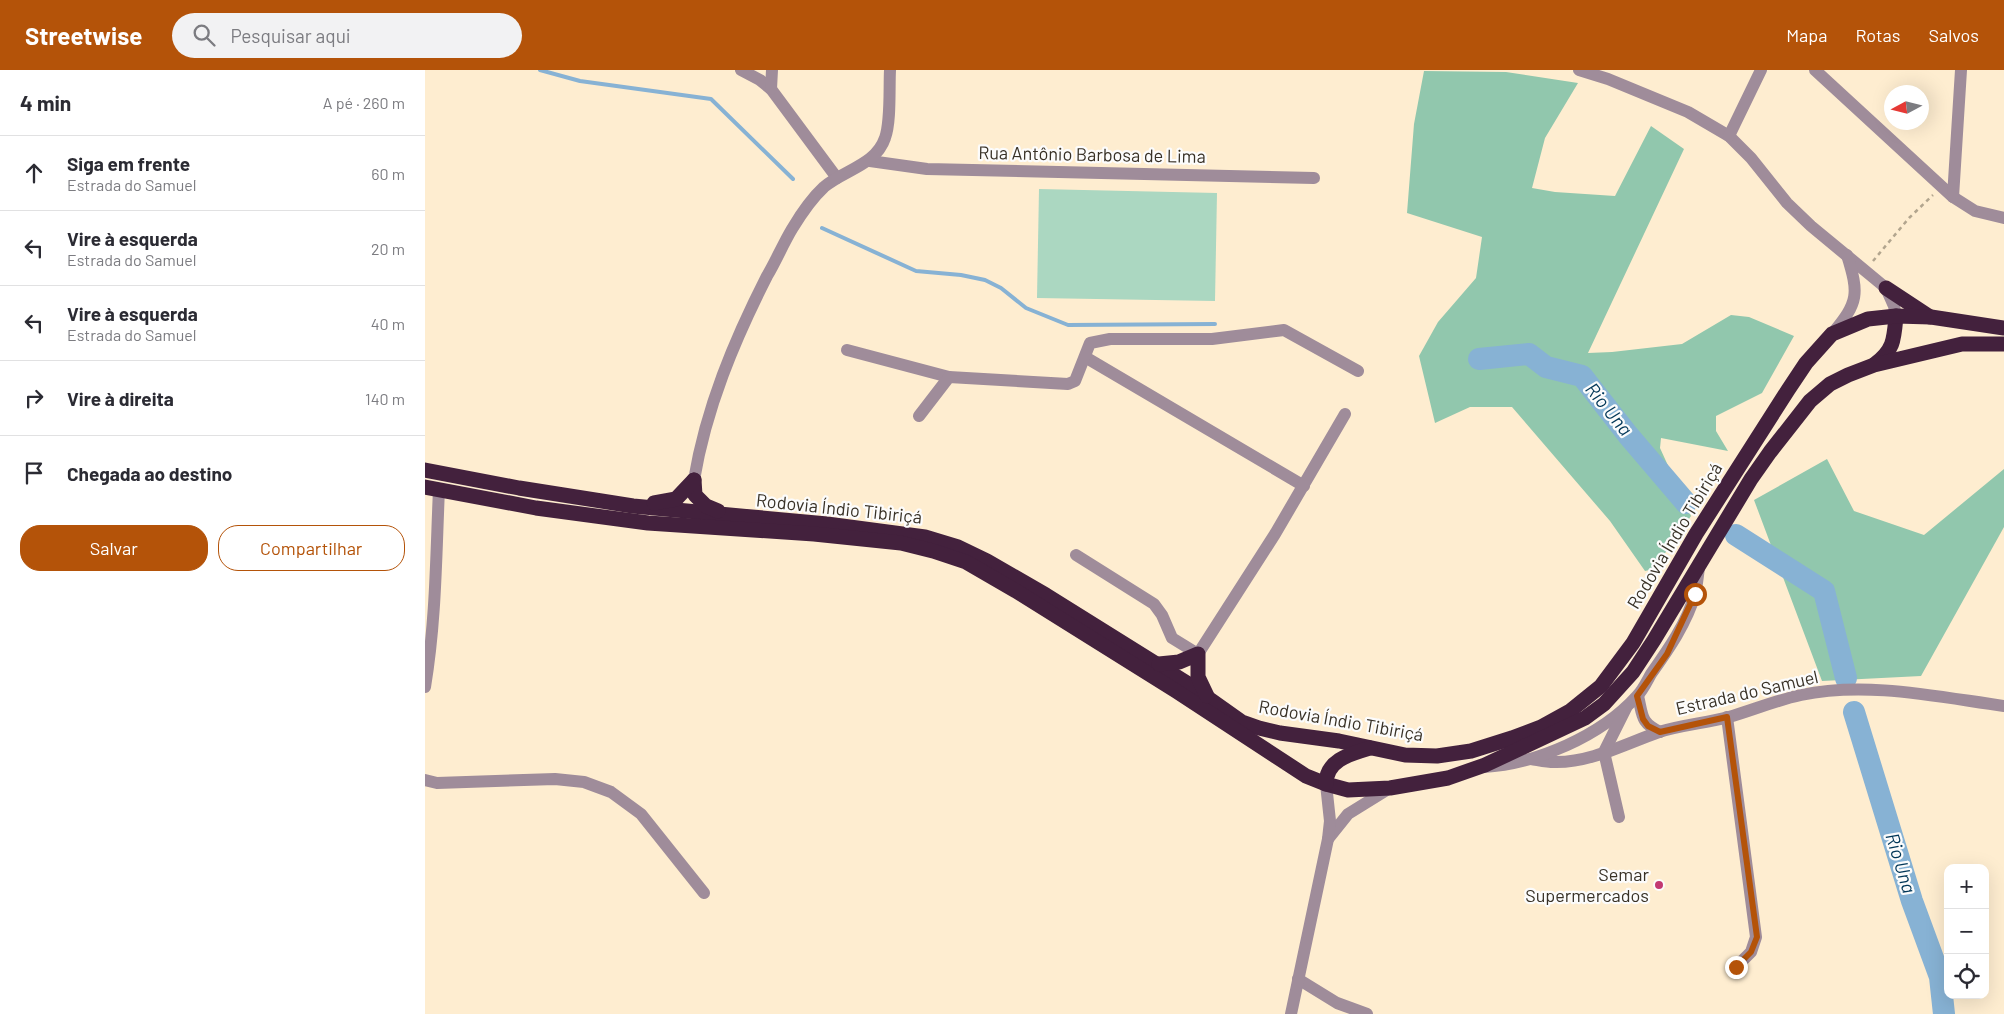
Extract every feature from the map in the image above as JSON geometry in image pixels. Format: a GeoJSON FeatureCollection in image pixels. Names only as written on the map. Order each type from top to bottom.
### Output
{"type":"FeatureCollection","features":[{"type":"Feature","properties":{"kind":"highway"},"geometry":{"type":"LineString","coordinates":[[1886,288],[1931,317]]}},
{"type":"Feature","properties":{"kind":"highway"},"geometry":{"type":"LineString","coordinates":[[1873,365],[1883,358],[1892,346],[1896,316]]}},
{"type":"Feature","properties":{"kind":"highway","name":"Rodovia Índio Tibiriçá"},"geometry":{"type":"LineString","coordinates":[[425,470],[519,488],[633,506],[889,531],[925,537],[958,547],[987,560],[1159,664],[1242,722],[1259,728],[1405,755],[1437,756],[1471,751],[1541,727],[1590,697],[1609,677],[1633,642],[1696,534],[1788,390],[1806,363],[1833,334],[1868,319],[1896,316],[1931,317],[2004,328]]}},
{"type":"Feature","properties":{"kind":"highway","name":"Rodovia Índio Tibiriçá"},"geometry":{"type":"LineString","coordinates":[[432,488],[536,508],[648,523],[814,534],[901,543],[933,551],[966,562],[1016,590],[1306,776],[1348,790],[1390,788],[1448,778],[1480,768],[1585,718],[1605,704],[1621,688],[1643,656],[1770,452],[1810,401],[1830,384],[1873,365],[1962,344],[2004,344]]}},
{"type":"Feature","properties":{"kind":"highway"},"geometry":{"type":"LineString","coordinates":[[633,506],[667,502],[676,499],[694,480]]}},
{"type":"Feature","properties":{"kind":"highway"},"geometry":{"type":"LineString","coordinates":[[694,480],[695,495],[706,506],[721,512],[749,518]]}},
{"type":"Feature","properties":{"kind":"highway"},"geometry":{"type":"LineString","coordinates":[[1159,664],[1179,662],[1198,654],[1198,677],[1207,698]]}},
{"type":"Feature","properties":{"kind":"highway"},"geometry":{"type":"LineString","coordinates":[[1326,784],[1326,777],[1331,767],[1337,761],[1347,755],[1371,748]]}},
{"type":"Feature","properties":{"kind":"street"},"geometry":{"type":"LineString","coordinates":[[741,70],[760,80],[771,89],[837,178]]}},
{"type":"Feature","properties":{"kind":"street"},"geometry":{"type":"LineString","coordinates":[[771,89],[772,70]]}},
{"type":"Feature","properties":{"kind":"street"},"geometry":{"type":"LineString","coordinates":[[694,480],[698,458],[717,392],[752,306],[791,230],[810,202],[824,187],[870,161],[885,138],[890,70]]}},
{"type":"Feature","properties":{"kind":"street"},"geometry":{"type":"LineString","coordinates":[[1729,136],[1761,70]]}},
{"type":"Feature","properties":{"kind":"street"},"geometry":{"type":"LineString","coordinates":[[1815,70],[1953,197],[1975,211],[2004,218]]}},
{"type":"Feature","properties":{"kind":"street"},"geometry":{"type":"LineString","coordinates":[[1953,197],[1961,70]]}},
{"type":"Feature","properties":{"kind":"street"},"geometry":{"type":"LineString","coordinates":[[1587,71],[1610,75],[1688,112],[1729,136],[1751,158],[1787,203],[1811,226],[1886,288],[1896,316]]}},
{"type":"Feature","properties":{"kind":"street","name":"Rua Antônio Barbosa de Lima"},"geometry":{"type":"LineString","coordinates":[[870,161],[927,169],[1314,178]]}},
{"type":"Feature","properties":{"kind":"street"},"geometry":{"type":"LineString","coordinates":[[1833,334],[1855,301],[1855,284],[1847,255]]}},
{"type":"Feature","properties":{"kind":"street"},"geometry":{"type":"LineString","coordinates":[[847,350],[949,376],[1068,384],[1075,380],[1090,343],[1110,339],[1212,339],[1284,330],[1358,371]]}},
{"type":"Feature","properties":{"kind":"street"},"geometry":{"type":"LineString","coordinates":[[1085,357],[1305,486]]}},
{"type":"Feature","properties":{"kind":"street"},"geometry":{"type":"LineString","coordinates":[[919,416],[949,376]]}},
{"type":"Feature","properties":{"kind":"street"},"geometry":{"type":"LineString","coordinates":[[1076,555],[1154,604],[1162,615],[1172,638],[1198,654],[1305,486],[1345,414]]}},
{"type":"Feature","properties":{"kind":"street"},"geometry":{"type":"LineString","coordinates":[[425,687],[434,613],[432,488]]}},
{"type":"Feature","properties":{"kind":"street"},"geometry":{"type":"LineString","coordinates":[[1619,817],[1605,752],[1633,700],[1667,654],[1695,594],[1700,565]]}},
{"type":"Feature","properties":{"kind":"street","name":"Estrada do Samuel"},"geometry":{"type":"LineString","coordinates":[[1633,700],[1648,726],[1660,732],[1727,717],[1801,695],[1829,691],[1859,690],[1902,693],[2004,706]]}},
{"type":"Feature","properties":{"kind":"street"},"geometry":{"type":"LineString","coordinates":[[1480,768],[1505,766],[1531,759],[1565,746],[1594,730],[1633,700]]}},
{"type":"Feature","properties":{"kind":"street"},"geometry":{"type":"LineString","coordinates":[[1727,717],[1757,937],[1751,952],[1736,967]]}},
{"type":"Feature","properties":{"kind":"street"},"geometry":{"type":"LineString","coordinates":[[1531,759],[1554,762],[1563,761],[1605,752],[1660,732]]}},
{"type":"Feature","properties":{"kind":"street"},"geometry":{"type":"LineString","coordinates":[[425,780],[437,783],[555,779],[585,782],[611,792],[641,814],[704,893]]}},
{"type":"Feature","properties":{"kind":"street"},"geometry":{"type":"LineString","coordinates":[[1291,1014],[1328,839],[1330,821],[1326,784]]}},
{"type":"Feature","properties":{"kind":"street"},"geometry":{"type":"LineString","coordinates":[[1328,839],[1348,814],[1390,788]]}},
{"type":"Feature","properties":{"kind":"street"},"geometry":{"type":"LineString","coordinates":[[1298,979],[1337,1003],[1367,1014]]}},
{"type":"Feature","properties":{"kind":"path"},"geometry":{"type":"LineString","coordinates":[[1865,270],[1909,218],[1942,187]]}},
{"type":"Feature","properties":{"kind":"green space"},"geometry":{"type":"Polygon","coordinates":[[[1424,71],[1506,72],[1578,83],[1545,138],[1532,188],[1555,192],[1615,196],[1651,126],[1684,149],[1588,353],[1682,344],[1731,315],[1749,317],[1794,336],[1762,393],[1716,416],[1716,431],[1728,451],[1661,438],[1660,448],[1691,516],[1654,569],[1645,571],[1610,521],[1512,407],[1470,407],[1435,423],[1419,356],[1438,322],[1476,278],[1482,237],[1407,213],[1414,124],[1424,71]]]}},
{"type":"Feature","properties":{"kind":"green space"},"geometry":{"type":"Polygon","coordinates":[[[1039,189],[1217,193],[1215,301],[1037,298],[1039,189]]]}},
{"type":"Feature","properties":{"kind":"green space"},"geometry":{"type":"Polygon","coordinates":[[[1827,459],[1854,511],[1924,535],[2004,469],[2004,527],[1921,676],[1822,681],[1754,500],[1827,459]]]}},
{"type":"Feature","properties":{"kind":"waterway"},"geometry":{"type":"LineString","coordinates":[[540,70],[580,81],[711,99],[793,179]]}},
{"type":"Feature","properties":{"kind":"waterway"},"geometry":{"type":"LineString","coordinates":[[822,228],[916,271],[961,275],[985,280],[1001,288],[1026,308],[1068,325],[1215,324]]}},
{"type":"Feature","properties":{"kind":"waterway","name":"Rio Una"},"geometry":{"type":"LineString","coordinates":[[1479,359],[1529,354],[1546,367],[1582,376],[1628,435],[1686,503]]}},
{"type":"Feature","properties":{"kind":"waterway","name":"Rio Una"},"geometry":{"type":"LineString","coordinates":[[1736,535],[1824,591],[1846,678]]}},
{"type":"Feature","properties":{"kind":"waterway","name":"Rio Una"},"geometry":{"type":"LineString","coordinates":[[1854,712],[1912,901],[1940,977],[1944,1014]]}},
{"type":"Feature","properties":{"kind":"place","name":"Semar Supermercados"},"geometry":{"type":"Point","coordinates":[1659,885]}},
{"type":"Feature","properties":{"kind":"route"},"geometry":{"type":"LineString","coordinates":[[1695,594],[1667,654],[1637,696],[1643,719],[1648,726],[1660,732],[1727,717],[1757,937],[1751,952],[1736,967]]}}]}
